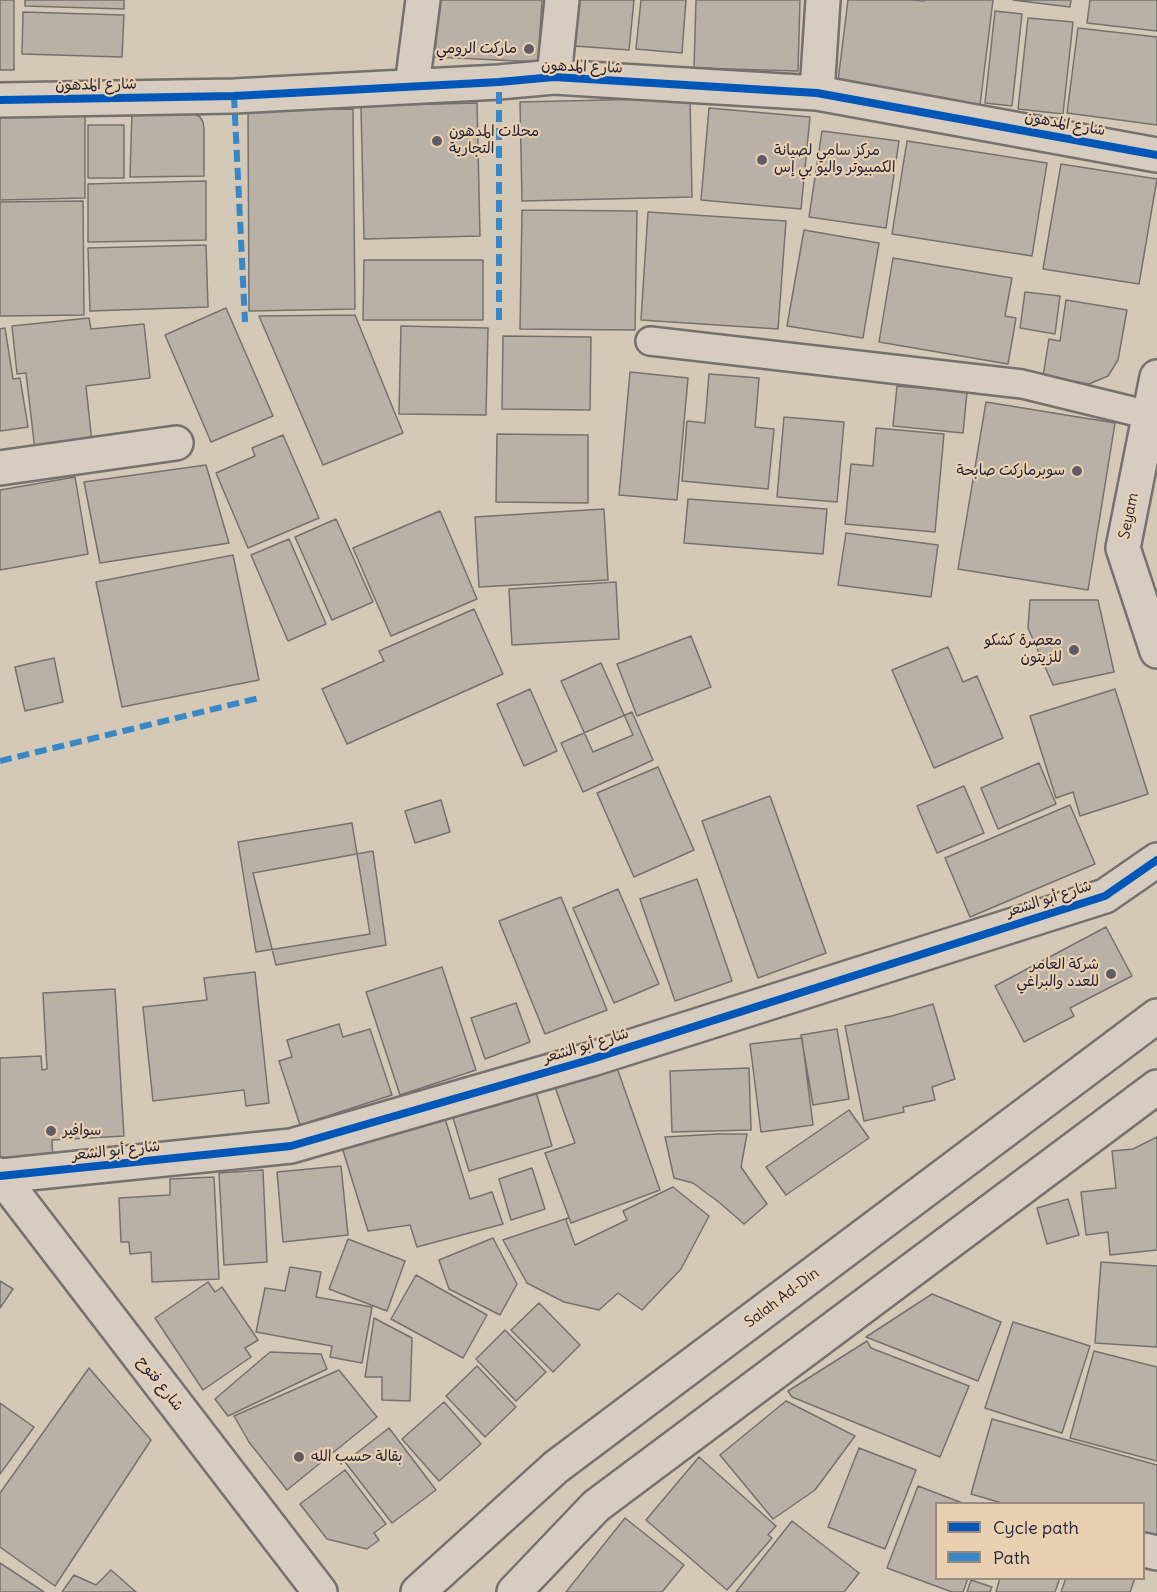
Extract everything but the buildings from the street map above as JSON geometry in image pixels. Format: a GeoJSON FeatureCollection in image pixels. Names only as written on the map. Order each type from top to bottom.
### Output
{"type":"FeatureCollection","features":[{"type":"Feature","properties":{"kind":"main road"},"geometry":{"type":"LineString","coordinates":[[412,86],[423,0]]}},
{"type":"Feature","properties":{"kind":"main road"},"geometry":{"type":"LineString","coordinates":[[554,77],[562,0]]}},
{"type":"Feature","properties":{"kind":"main road"},"geometry":{"type":"LineString","coordinates":[[817,93],[822,0]]}},
{"type":"Feature","properties":{"kind":"main road","name":"شارع المدهون"},"geometry":{"type":"LineString","coordinates":[[0,100],[234,96],[554,77],[817,93],[1157,155]]}},
{"type":"Feature","properties":{"kind":"main road","name":"Seyam"},"geometry":{"type":"LineString","coordinates":[[1157,377],[1122,548],[1157,651]]}},
{"type":"Feature","properties":{"kind":"main road"},"geometry":{"type":"LineString","coordinates":[[0,468],[176,443]]}},
{"type":"Feature","properties":{"kind":"main road","name":"شارع أبو الشعر"},"geometry":{"type":"LineString","coordinates":[[0,1176],[291,1146],[592,1059],[1105,896],[1157,860]]}},
{"type":"Feature","properties":{"kind":"main road","name":"Salah Ad-Din"},"geometry":{"type":"LineString","coordinates":[[418,1592],[556,1467],[1157,1016]]}},
{"type":"Feature","properties":{"kind":"main road"},"geometry":{"type":"LineString","coordinates":[[514,1592],[596,1506],[1157,1087]]}},
{"type":"Feature","properties":{"kind":"main road","name":"شارع فتوح"},"geometry":{"type":"LineString","coordinates":[[0,1176],[320,1592]]}},
{"type":"Feature","properties":{"kind":"lane"},"geometry":{"type":"LineString","coordinates":[[650,341],[1022,384],[1149,415]]}},
{"type":"Feature","properties":{"kind":"marked path"},"geometry":{"type":"LineString","coordinates":[[499,82],[499,320]]}},
{"type":"Feature","properties":{"kind":"marked path"},"geometry":{"type":"LineString","coordinates":[[234,96],[245,322]]}},
{"type":"Feature","properties":{"kind":"marked path"},"geometry":{"type":"LineString","coordinates":[[0,761],[259,698]]}},
{"type":"Feature","properties":{"kind":"cycle path"},"geometry":{"type":"LineString","coordinates":[[0,100],[234,96],[554,77],[817,93],[1157,155]]}},
{"type":"Feature","properties":{"kind":"cycle path"},"geometry":{"type":"LineString","coordinates":[[0,1176],[291,1146],[592,1059],[1105,896],[1157,860]]}},
{"type":"Feature","properties":{"kind":"place","name":"ماركت الرومي"},"geometry":{"type":"Point","coordinates":[529,49]}},
{"type":"Feature","properties":{"kind":"place","name":"محلات المدهون التجارية"},"geometry":{"type":"Point","coordinates":[437,141]}},
{"type":"Feature","properties":{"kind":"place","name":"مركز سامي لصيانة الكمبيوتر واليو بي إس"},"geometry":{"type":"Point","coordinates":[762,160]}},
{"type":"Feature","properties":{"kind":"place","name":"سوبرماركت صابحة"},"geometry":{"type":"Point","coordinates":[1077,471]}},
{"type":"Feature","properties":{"kind":"place","name":"معصرة كشكو للزيتون"},"geometry":{"type":"Point","coordinates":[1074,650]}},
{"type":"Feature","properties":{"kind":"place","name":"شركة العامر للعدد والبراغي"},"geometry":{"type":"Point","coordinates":[1111,974]}},
{"type":"Feature","properties":{"kind":"place","name":"سوافير"},"geometry":{"type":"Point","coordinates":[51,1131]}},
{"type":"Feature","properties":{"kind":"place","name":"بقالة حسب الله"},"geometry":{"type":"Point","coordinates":[299,1457]}}]}
